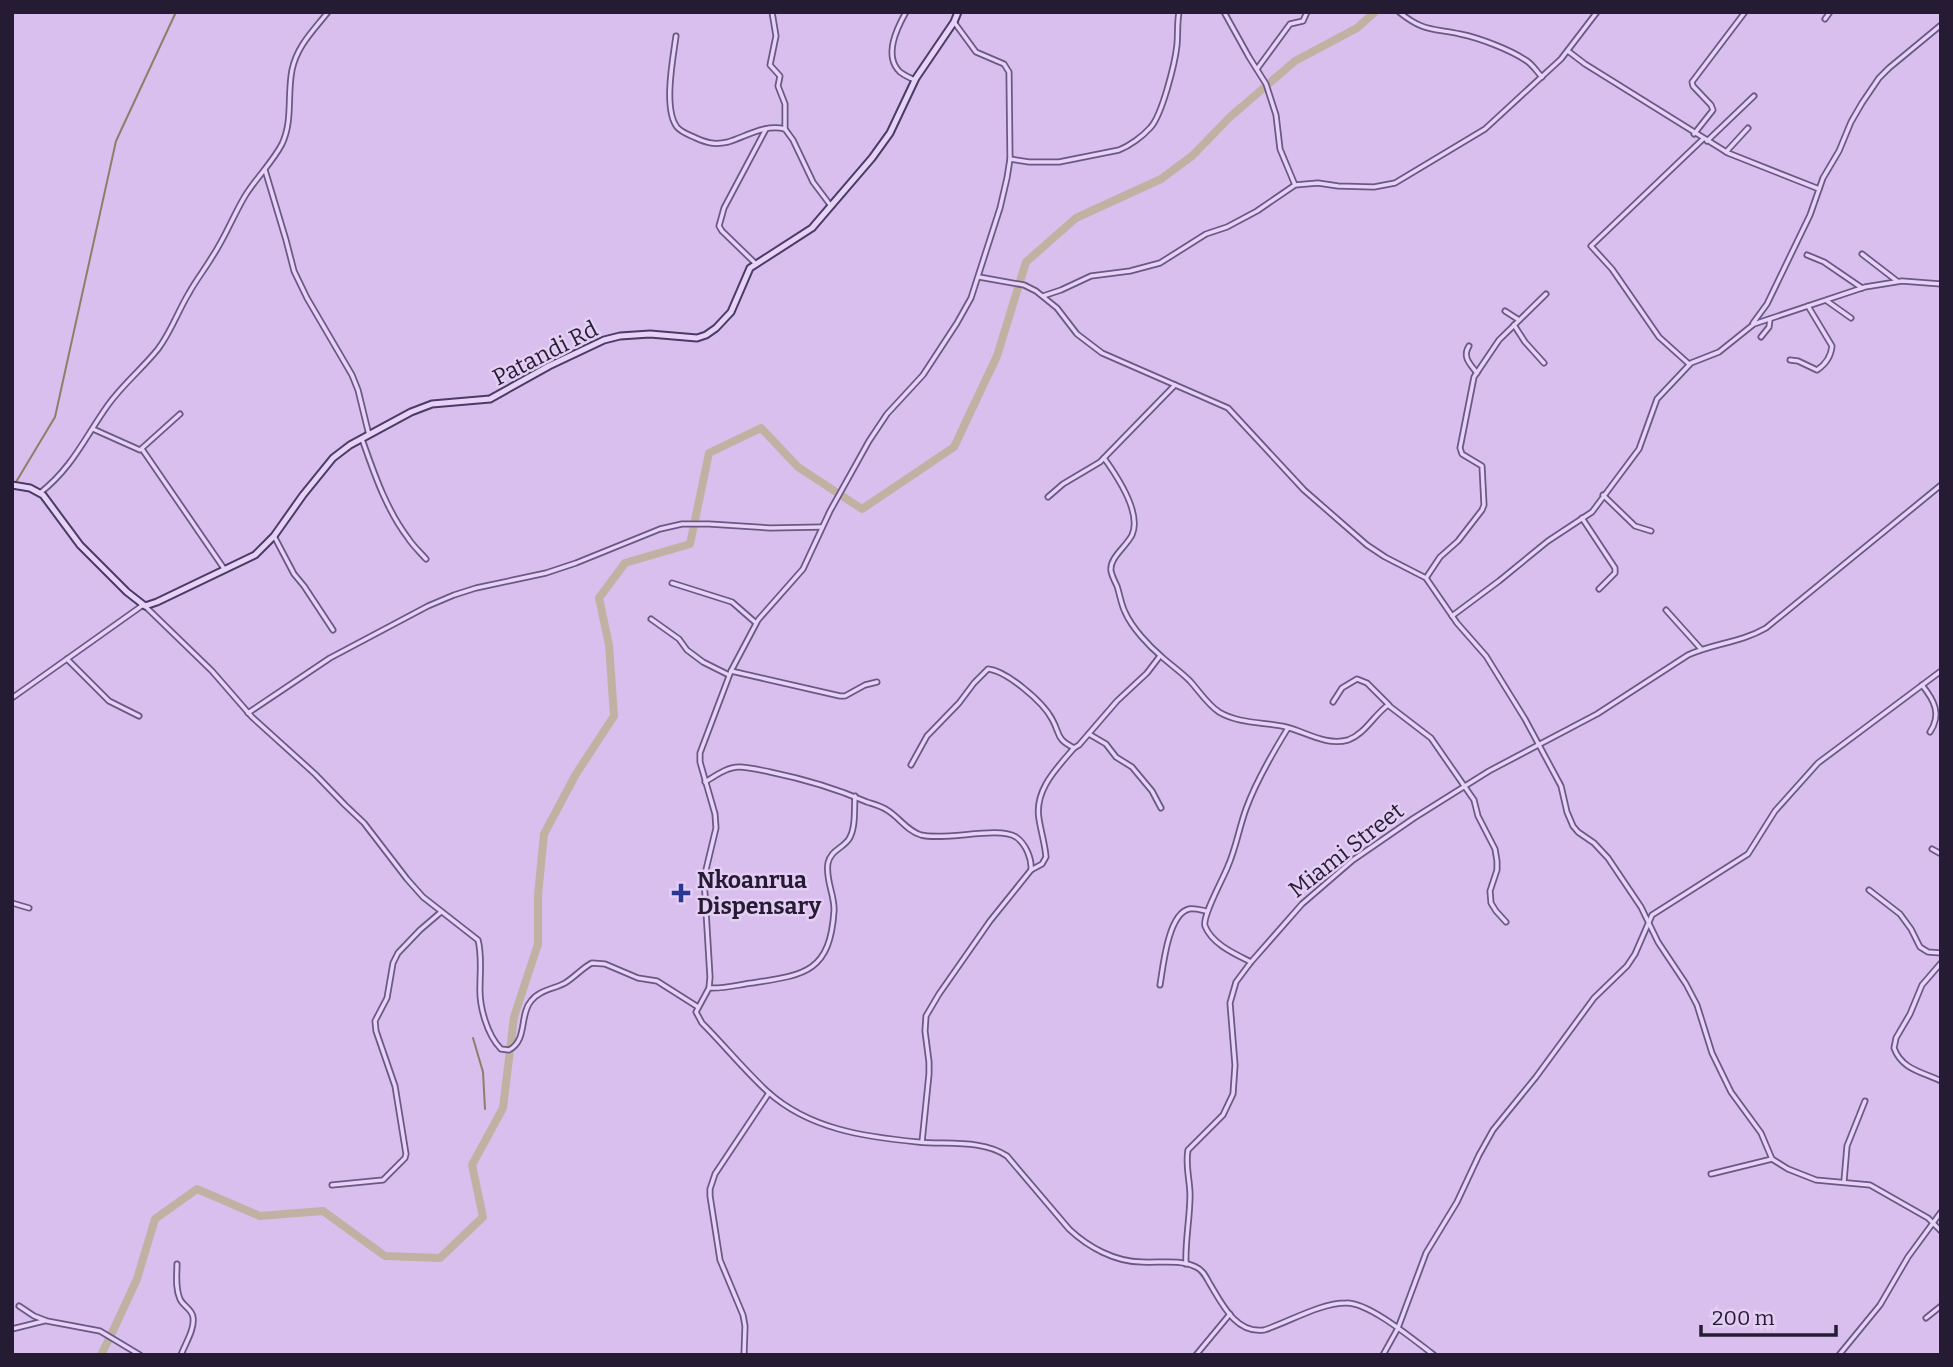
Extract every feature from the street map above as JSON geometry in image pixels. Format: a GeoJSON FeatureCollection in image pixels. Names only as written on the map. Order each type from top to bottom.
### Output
{"type":"FeatureCollection","features":[{"type":"Feature","properties":{"kind":"street"},"geometry":{"type":"LineString","coordinates":[[40,494],[76,456],[120,389],[158,348],[189,292],[212,258],[245,196],[282,145],[290,106],[293,65],[306,37],[328,12]]}},
{"type":"Feature","properties":{"kind":"street"},"geometry":{"type":"LineString","coordinates":[[772,12],[776,36],[770,65],[780,76],[778,86],[785,104],[785,130],[793,140],[813,182],[831,206]]}},
{"type":"Feature","properties":{"kind":"street"},"geometry":{"type":"LineString","coordinates":[[905,12],[893,39],[893,59],[897,70],[915,80]]}},
{"type":"Feature","properties":{"kind":"street"},"geometry":{"type":"LineString","coordinates":[[768,127],[724,208],[719,226],[755,263],[808,231],[831,206],[890,133],[915,80],[958,12]]}},
{"type":"Feature","properties":{"kind":"street"},"geometry":{"type":"LineString","coordinates":[[1010,159],[1059,162],[1119,150],[1149,129],[1159,110],[1174,61],[1179,12]]}},
{"type":"Feature","properties":{"kind":"street"},"geometry":{"type":"LineString","coordinates":[[1224,12],[1268,89],[1276,116],[1281,152],[1295,185]]}},
{"type":"Feature","properties":{"kind":"street"},"geometry":{"type":"LineString","coordinates":[[1257,69],[1283,32],[1292,23],[1303,21],[1307,12]]}},
{"type":"Feature","properties":{"kind":"street"},"geometry":{"type":"LineString","coordinates":[[1399,12],[1422,27],[1486,41],[1528,62],[1542,77]]}},
{"type":"Feature","properties":{"kind":"street"},"geometry":{"type":"LineString","coordinates":[[1043,296],[1095,275],[1115,274],[1160,263],[1206,234],[1227,227],[1257,211],[1295,185],[1318,183],[1374,187],[1395,183],[1485,129],[1568,51],[1597,12]]}},
{"type":"Feature","properties":{"kind":"street"},"geometry":{"type":"LineString","coordinates":[[1695,134],[1713,109],[1692,82],[1745,12]]}},
{"type":"Feature","properties":{"kind":"street"},"geometry":{"type":"LineString","coordinates":[[1825,19],[1830,12]]}},
{"type":"Feature","properties":{"kind":"street"},"geometry":{"type":"LineString","coordinates":[[954,22],[976,52],[1004,64],[1009,72],[1010,159],[1000,208],[971,298],[923,375],[887,414],[869,441],[840,491],[803,569],[756,623],[730,673],[700,753],[716,828],[704,878],[709,988],[697,1014],[702,1023],[769,1093],[797,1113],[824,1126],[869,1135],[922,1142],[971,1144],[1004,1153],[1080,1239],[1104,1254],[1121,1260],[1186,1264],[1201,1270],[1241,1326],[1258,1331],[1320,1309],[1351,1303],[1398,1328],[1434,1355]]}},
{"type":"Feature","properties":{"kind":"street"},"geometry":{"type":"LineString","coordinates":[[1451,616],[1548,541],[1595,509],[1639,449],[1657,400],[1689,364],[1719,352],[1750,327],[1766,304],[1810,215],[1819,189],[1851,122],[1873,87],[1889,68],[1941,26]]}},
{"type":"Feature","properties":{"kind":"street"},"geometry":{"type":"LineString","coordinates":[[676,36],[670,98],[671,114],[680,131],[716,144],[768,127],[785,130]]}},
{"type":"Feature","properties":{"kind":"street"},"geometry":{"type":"LineString","coordinates":[[1568,51],[1726,152],[1819,189]]}},
{"type":"Feature","properties":{"kind":"street"},"geometry":{"type":"LineString","coordinates":[[1689,364],[1658,337],[1612,269],[1591,246],[1754,96]]}},
{"type":"Feature","properties":{"kind":"street"},"geometry":{"type":"LineString","coordinates":[[1726,152],[1748,128]]}},
{"type":"Feature","properties":{"kind":"street"},"geometry":{"type":"LineString","coordinates":[[265,170],[294,271],[355,380],[369,435]]}},
{"type":"Feature","properties":{"kind":"street"},"geometry":{"type":"LineString","coordinates":[[1862,254],[1897,281]]}},
{"type":"Feature","properties":{"kind":"street"},"geometry":{"type":"LineString","coordinates":[[1807,255],[1824,262],[1862,288]]}},
{"type":"Feature","properties":{"kind":"street","name":"Patandi Rd"},"geometry":{"type":"LineString","coordinates":[[144,606],[255,555],[274,537],[327,464],[344,449],[427,405],[490,399],[549,366],[604,340],[650,334],[697,338],[706,335],[730,312],[745,276],[755,263]]}},
{"type":"Feature","properties":{"kind":"street"},"geometry":{"type":"LineString","coordinates":[[979,277],[1024,285],[1043,296],[1057,308],[1077,334],[1111,359],[1228,408],[1304,491],[1367,545],[1426,578],[1451,616],[1493,666],[1561,786],[1573,826],[1608,858],[1648,921],[1693,998],[1715,1060],[1731,1093],[1760,1133],[1772,1159],[1811,1178],[1866,1184],[1934,1222],[1941,1231]]}},
{"type":"Feature","properties":{"kind":"street"},"geometry":{"type":"LineString","coordinates":[[1750,327],[1862,288],[1897,281],[1941,284]]}},
{"type":"Feature","properties":{"kind":"street"},"geometry":{"type":"LineString","coordinates":[[1426,578],[1440,557],[1458,541],[1483,508],[1482,466],[1462,454],[1460,448],[1471,389],[1477,373],[1499,340],[1546,294]]}},
{"type":"Feature","properties":{"kind":"street"},"geometry":{"type":"LineString","coordinates":[[1826,301],[1851,318]]}},
{"type":"Feature","properties":{"kind":"street"},"geometry":{"type":"LineString","coordinates":[[1790,360],[1798,360],[1817,370],[1826,363],[1831,352],[1832,346],[1808,306]]}},
{"type":"Feature","properties":{"kind":"street"},"geometry":{"type":"LineString","coordinates":[[1505,311],[1519,320]]}},
{"type":"Feature","properties":{"kind":"street"},"geometry":{"type":"LineString","coordinates":[[1761,337],[1769,327],[1770,319]]}},
{"type":"Feature","properties":{"kind":"street"},"geometry":{"type":"LineString","coordinates":[[1514,325],[1544,363]]}},
{"type":"Feature","properties":{"kind":"street"},"geometry":{"type":"LineString","coordinates":[[1469,346],[1466,359],[1477,373]]}},
{"type":"Feature","properties":{"kind":"street"},"geometry":{"type":"LineString","coordinates":[[1048,497],[1063,484],[1095,466],[1175,385]]}},
{"type":"Feature","properties":{"kind":"street"},"geometry":{"type":"LineString","coordinates":[[93,429],[137,450],[142,449],[180,414]]}},
{"type":"Feature","properties":{"kind":"street"},"geometry":{"type":"LineString","coordinates":[[362,439],[396,519],[426,559]]}},
{"type":"Feature","properties":{"kind":"street"},"geometry":{"type":"LineString","coordinates":[[142,449],[226,570]]}},
{"type":"Feature","properties":{"kind":"street"},"geometry":{"type":"LineString","coordinates":[[1104,458],[1123,485],[1134,526],[1130,538],[1114,560],[1111,572],[1125,612],[1160,656],[1183,674],[1220,713],[1249,722],[1288,728],[1314,738],[1341,741],[1366,727],[1389,705]]}},
{"type":"Feature","properties":{"kind":"street"},"geometry":{"type":"LineString","coordinates":[[12,485],[40,494],[80,545],[212,671],[248,713],[365,822],[412,885],[441,912],[478,940],[481,958],[481,1002],[490,1030],[501,1049],[507,1051],[517,1044],[532,999],[568,981],[587,965],[596,962],[638,978],[657,981],[698,1007]]}},
{"type":"Feature","properties":{"kind":"street","name":"Miami Street"},"geometry":{"type":"LineString","coordinates":[[1186,1264],[1190,1195],[1187,1154],[1190,1147],[1223,1115],[1231,1098],[1235,1065],[1230,1003],[1236,982],[1289,918],[1353,860],[1464,786],[1597,714],[1674,663],[1701,649],[1740,641],[1766,628],[1941,485]]}},
{"type":"Feature","properties":{"kind":"street"},"geometry":{"type":"LineString","coordinates":[[1603,495],[1630,523],[1651,531]]}},
{"type":"Feature","properties":{"kind":"street"},"geometry":{"type":"LineString","coordinates":[[1582,518],[1615,568],[1615,572],[1599,589]]}},
{"type":"Feature","properties":{"kind":"street"},"geometry":{"type":"LineString","coordinates":[[248,713],[306,673],[428,606],[454,595],[546,573],[660,529],[682,524],[770,528],[823,527]]}},
{"type":"Feature","properties":{"kind":"street"},"geometry":{"type":"LineString","coordinates":[[274,537],[294,574],[333,630]]}},
{"type":"Feature","properties":{"kind":"street"},"geometry":{"type":"LineString","coordinates":[[672,583],[732,602],[756,623]]}},
{"type":"Feature","properties":{"kind":"street"},"geometry":{"type":"LineString","coordinates":[[12,698],[144,606]]}},
{"type":"Feature","properties":{"kind":"street"},"geometry":{"type":"LineString","coordinates":[[1666,610],[1701,649]]}},
{"type":"Feature","properties":{"kind":"street"},"geometry":{"type":"LineString","coordinates":[[651,619],[680,640],[696,657],[730,673],[840,696],[877,682]]}},
{"type":"Feature","properties":{"kind":"street"},"geometry":{"type":"LineString","coordinates":[[922,1142],[929,1074],[926,1016],[989,921],[1031,870],[1042,864],[1046,856],[1038,812],[1041,796],[1049,779],[1116,701],[1147,673],[1160,656]]}},
{"type":"Feature","properties":{"kind":"street"},"geometry":{"type":"LineString","coordinates":[[67,659],[109,701],[139,716]]}},
{"type":"Feature","properties":{"kind":"street"},"geometry":{"type":"LineString","coordinates":[[911,765],[928,736],[985,671],[990,669],[1021,685],[1051,718],[1058,737],[1074,748]]}},
{"type":"Feature","properties":{"kind":"street"},"geometry":{"type":"LineString","coordinates":[[1382,1355],[1398,1328],[1423,1261],[1458,1202],[1493,1130],[1587,1007],[1627,966],[1638,948],[1648,921],[1656,912],[1748,854],[1775,811],[1809,771],[1829,753],[1941,671]]}},
{"type":"Feature","properties":{"kind":"street"},"geometry":{"type":"LineString","coordinates":[[1333,702],[1342,688],[1357,679],[1367,683],[1389,705],[1431,738],[1474,800],[1478,816],[1495,849],[1497,870],[1489,894],[1493,907],[1506,922]]}},
{"type":"Feature","properties":{"kind":"street"},"geometry":{"type":"LineString","coordinates":[[1922,685],[1939,714],[1930,732]]}},
{"type":"Feature","properties":{"kind":"street"},"geometry":{"type":"LineString","coordinates":[[1251,962],[1231,951],[1210,934],[1204,921],[1206,911],[1229,864],[1246,809],[1288,728]]}},
{"type":"Feature","properties":{"kind":"street"},"geometry":{"type":"LineString","coordinates":[[1089,734],[1106,744],[1116,757],[1132,767],[1152,791],[1161,808]]}},
{"type":"Feature","properties":{"kind":"street"},"geometry":{"type":"LineString","coordinates":[[705,782],[732,768],[742,767],[804,779],[855,796],[886,810],[910,830],[923,835],[1011,835],[1025,846],[1032,864],[1031,870]]}},
{"type":"Feature","properties":{"kind":"street"},"geometry":{"type":"LineString","coordinates":[[709,988],[723,988],[788,976],[808,970],[820,961],[827,947],[834,909],[827,872],[829,858],[850,836],[855,796]]}},
{"type":"Feature","properties":{"kind":"street"},"geometry":{"type":"LineString","coordinates":[[1932,849],[1941,854]]}},
{"type":"Feature","properties":{"kind":"street"},"geometry":{"type":"LineString","coordinates":[[1869,890],[1900,914],[1920,947],[1941,954]]}},
{"type":"Feature","properties":{"kind":"street"},"geometry":{"type":"LineString","coordinates":[[12,903],[29,908]]}},
{"type":"Feature","properties":{"kind":"street"},"geometry":{"type":"LineString","coordinates":[[1160,985],[1170,934],[1181,915],[1190,909],[1206,911]]}},
{"type":"Feature","properties":{"kind":"street"},"geometry":{"type":"LineString","coordinates":[[331,1185],[383,1180],[405,1158],[395,1086],[375,1021],[387,998],[393,963],[398,953],[419,930],[441,912]]}},
{"type":"Feature","properties":{"kind":"street"},"geometry":{"type":"LineString","coordinates":[[1941,963],[1922,985],[1896,1038],[1894,1048],[1900,1059],[1911,1069],[1941,1082]]}},
{"type":"Feature","properties":{"kind":"street"},"geometry":{"type":"LineString","coordinates":[[744,1355],[743,1315],[721,1266],[710,1189],[715,1174],[769,1093]]}},
{"type":"Feature","properties":{"kind":"street"},"geometry":{"type":"LineString","coordinates":[[1844,1181],[1847,1146],[1865,1101]]}},
{"type":"Feature","properties":{"kind":"street"},"geometry":{"type":"LineString","coordinates":[[1711,1174],[1772,1159]]}},
{"type":"Feature","properties":{"kind":"street"},"geometry":{"type":"LineString","coordinates":[[1839,1355],[1880,1305],[1908,1257],[1941,1212]]}},
{"type":"Feature","properties":{"kind":"street"},"geometry":{"type":"LineString","coordinates":[[177,1264],[179,1298],[191,1311],[193,1319],[181,1355]]}},
{"type":"Feature","properties":{"kind":"street"},"geometry":{"type":"LineString","coordinates":[[19,1306],[47,1321],[100,1331],[140,1355]]}},
{"type":"Feature","properties":{"kind":"street"},"geometry":{"type":"LineString","coordinates":[[1926,1318],[1941,1306]]}},
{"type":"Feature","properties":{"kind":"street"},"geometry":{"type":"LineString","coordinates":[[1196,1355],[1230,1314]]}},
{"type":"Feature","properties":{"kind":"street"},"geometry":{"type":"LineString","coordinates":[[12,1329],[47,1321]]}},
{"type":"Feature","properties":{"kind":"waterway"},"geometry":{"type":"LineString","coordinates":[[16,482],[55,417],[116,141],[176,12]]}},
{"type":"Feature","properties":{"kind":"waterway"},"geometry":{"type":"LineString","coordinates":[[112,1333],[137,1279],[155,1219],[197,1189],[260,1216],[323,1211],[385,1256],[440,1258],[483,1217],[472,1165],[503,1108],[514,1017],[538,944],[538,895],[544,834],[576,774],[614,716],[609,645],[599,598],[625,563],[690,544],[709,453],[761,428],[798,467],[862,509],[954,447],[997,356],[1026,262],[1076,218],[1161,179],[1192,156],[1230,117],[1295,61],[1357,28],[1375,12]]}},
{"type":"Feature","properties":{"kind":"waterway"},"geometry":{"type":"LineString","coordinates":[[473,1038],[483,1072],[485,1109]]}},
{"type":"Feature","properties":{"kind":"waterway"},"geometry":{"type":"LineString","coordinates":[[101,1355],[109,1339]]}},
{"type":"Feature","properties":{"kind":"place","name":"Nkoanrua Dispensary"},"geometry":{"type":"Point","coordinates":[681,893]}}]}
